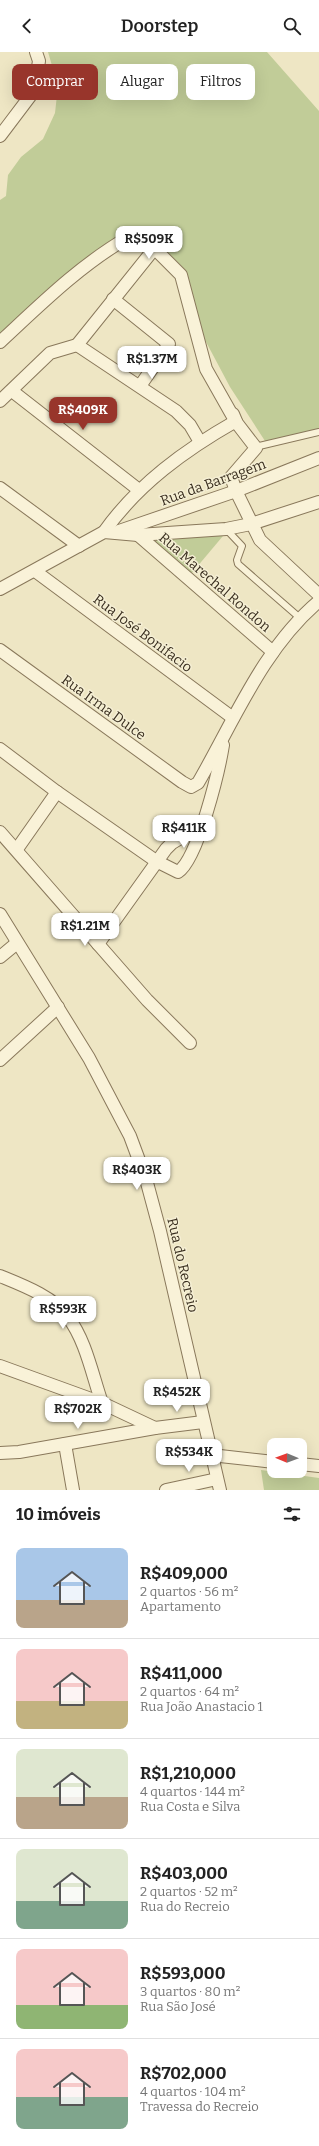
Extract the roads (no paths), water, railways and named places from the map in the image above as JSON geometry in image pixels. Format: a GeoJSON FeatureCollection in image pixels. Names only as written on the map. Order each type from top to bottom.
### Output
{"type":"FeatureCollection","features":[{"type":"Feature","properties":{"kind":"street"},"geometry":{"type":"LineString","coordinates":[[0,136],[34,92],[39,61],[36,52]]}},
{"type":"Feature","properties":{"kind":"street"},"geometry":{"type":"LineString","coordinates":[[0,342],[53,293],[106,251],[126,238],[148,242],[181,275],[206,369],[255,447],[256,450],[231,477],[251,524],[264,545],[319,595]]}},
{"type":"Feature","properties":{"kind":"street"},"geometry":{"type":"LineString","coordinates":[[0,401],[50,353],[77,345],[154,249]]}},
{"type":"Feature","properties":{"kind":"street"},"geometry":{"type":"LineString","coordinates":[[113,299],[169,344],[140,386]]}},
{"type":"Feature","properties":{"kind":"street"},"geometry":{"type":"LineString","coordinates":[[77,345],[176,411],[190,425],[200,442]]}},
{"type":"Feature","properties":{"kind":"street"},"geometry":{"type":"LineString","coordinates":[[12,391],[139,490]]}},
{"type":"Feature","properties":{"kind":"street"},"geometry":{"type":"LineString","coordinates":[[233,414],[236,421],[200,442],[139,490],[118,512],[109,532],[138,535],[226,529],[251,524],[319,502]]}},
{"type":"Feature","properties":{"kind":"street","name":"Rua da Barragem"},"geometry":{"type":"LineString","coordinates":[[0,589],[79,546],[109,532],[236,491],[319,458]]}},
{"type":"Feature","properties":{"kind":"street"},"geometry":{"type":"LineString","coordinates":[[0,488],[79,546]]}},
{"type":"Feature","properties":{"kind":"street","name":"Rua Marechal Rondon"},"geometry":{"type":"LineString","coordinates":[[138,535],[273,652]]}},
{"type":"Feature","properties":{"kind":"street","name":"Rua José Bonifacio"},"geometry":{"type":"LineString","coordinates":[[35,571],[233,718]]}},
{"type":"Feature","properties":{"kind":"street"},"geometry":{"type":"LineString","coordinates":[[0,749],[56,792],[156,861],[178,872],[188,858],[202,825],[213,794],[224,738],[233,718],[273,652],[300,618],[319,602]]}},
{"type":"Feature","properties":{"kind":"street","name":"Rua Irma Dulce"},"geometry":{"type":"LineString","coordinates":[[0,650],[191,787],[198,783],[224,738]]}},
{"type":"Feature","properties":{"kind":"street"},"geometry":{"type":"LineString","coordinates":[[17,849],[56,792]]}},
{"type":"Feature","properties":{"kind":"street"},"geometry":{"type":"LineString","coordinates":[[98,944],[156,861],[172,843],[202,825]]}},
{"type":"Feature","properties":{"kind":"street"},"geometry":{"type":"LineString","coordinates":[[0,832],[17,849],[147,1000],[190,1043]]}},
{"type":"Feature","properties":{"kind":"street","name":"Rua do Recreio"},"geometry":{"type":"LineString","coordinates":[[0,914],[58,1007],[111,1097],[130,1136],[146,1179],[160,1231],[203,1422],[219,1485]]}},
{"type":"Feature","properties":{"kind":"street"},"geometry":{"type":"LineString","coordinates":[[0,958],[17,943]]}},
{"type":"Feature","properties":{"kind":"street"},"geometry":{"type":"LineString","coordinates":[[0,1060],[58,1007]]}},
{"type":"Feature","properties":{"kind":"street"},"geometry":{"type":"LineString","coordinates":[[0,1265],[2,1277],[53,1302],[68,1316],[80,1336],[102,1403]]}},
{"type":"Feature","properties":{"kind":"street"},"geometry":{"type":"LineString","coordinates":[[0,1366],[102,1403],[155,1428]]}},
{"type":"Feature","properties":{"kind":"street"},"geometry":{"type":"LineString","coordinates":[[0,1453],[19,1452],[155,1428],[203,1422]]}},
{"type":"Feature","properties":{"kind":"street"},"geometry":{"type":"LineString","coordinates":[[65,1444],[73,1490]]}},
{"type":"Feature","properties":{"kind":"street"},"geometry":{"type":"LineString","coordinates":[[211,1455],[267,1461]]}},
{"type":"Feature","properties":{"kind":"street"},"geometry":{"type":"LineString","coordinates":[[307,1465],[319,1466]]}},
{"type":"Feature","properties":{"kind":"street"},"geometry":{"type":"LineString","coordinates":[[166,1490],[219,1485]]}},
{"type":"Feature","properties":{"kind":"lane","name":"Rua da Barragem"},"geometry":{"type":"LineString","coordinates":[[255,447],[319,432]]}},
{"type":"Feature","properties":{"kind":"lane"},"geometry":{"type":"LineString","coordinates":[[226,529],[242,545],[237,560],[238,564],[300,618]]}}]}
